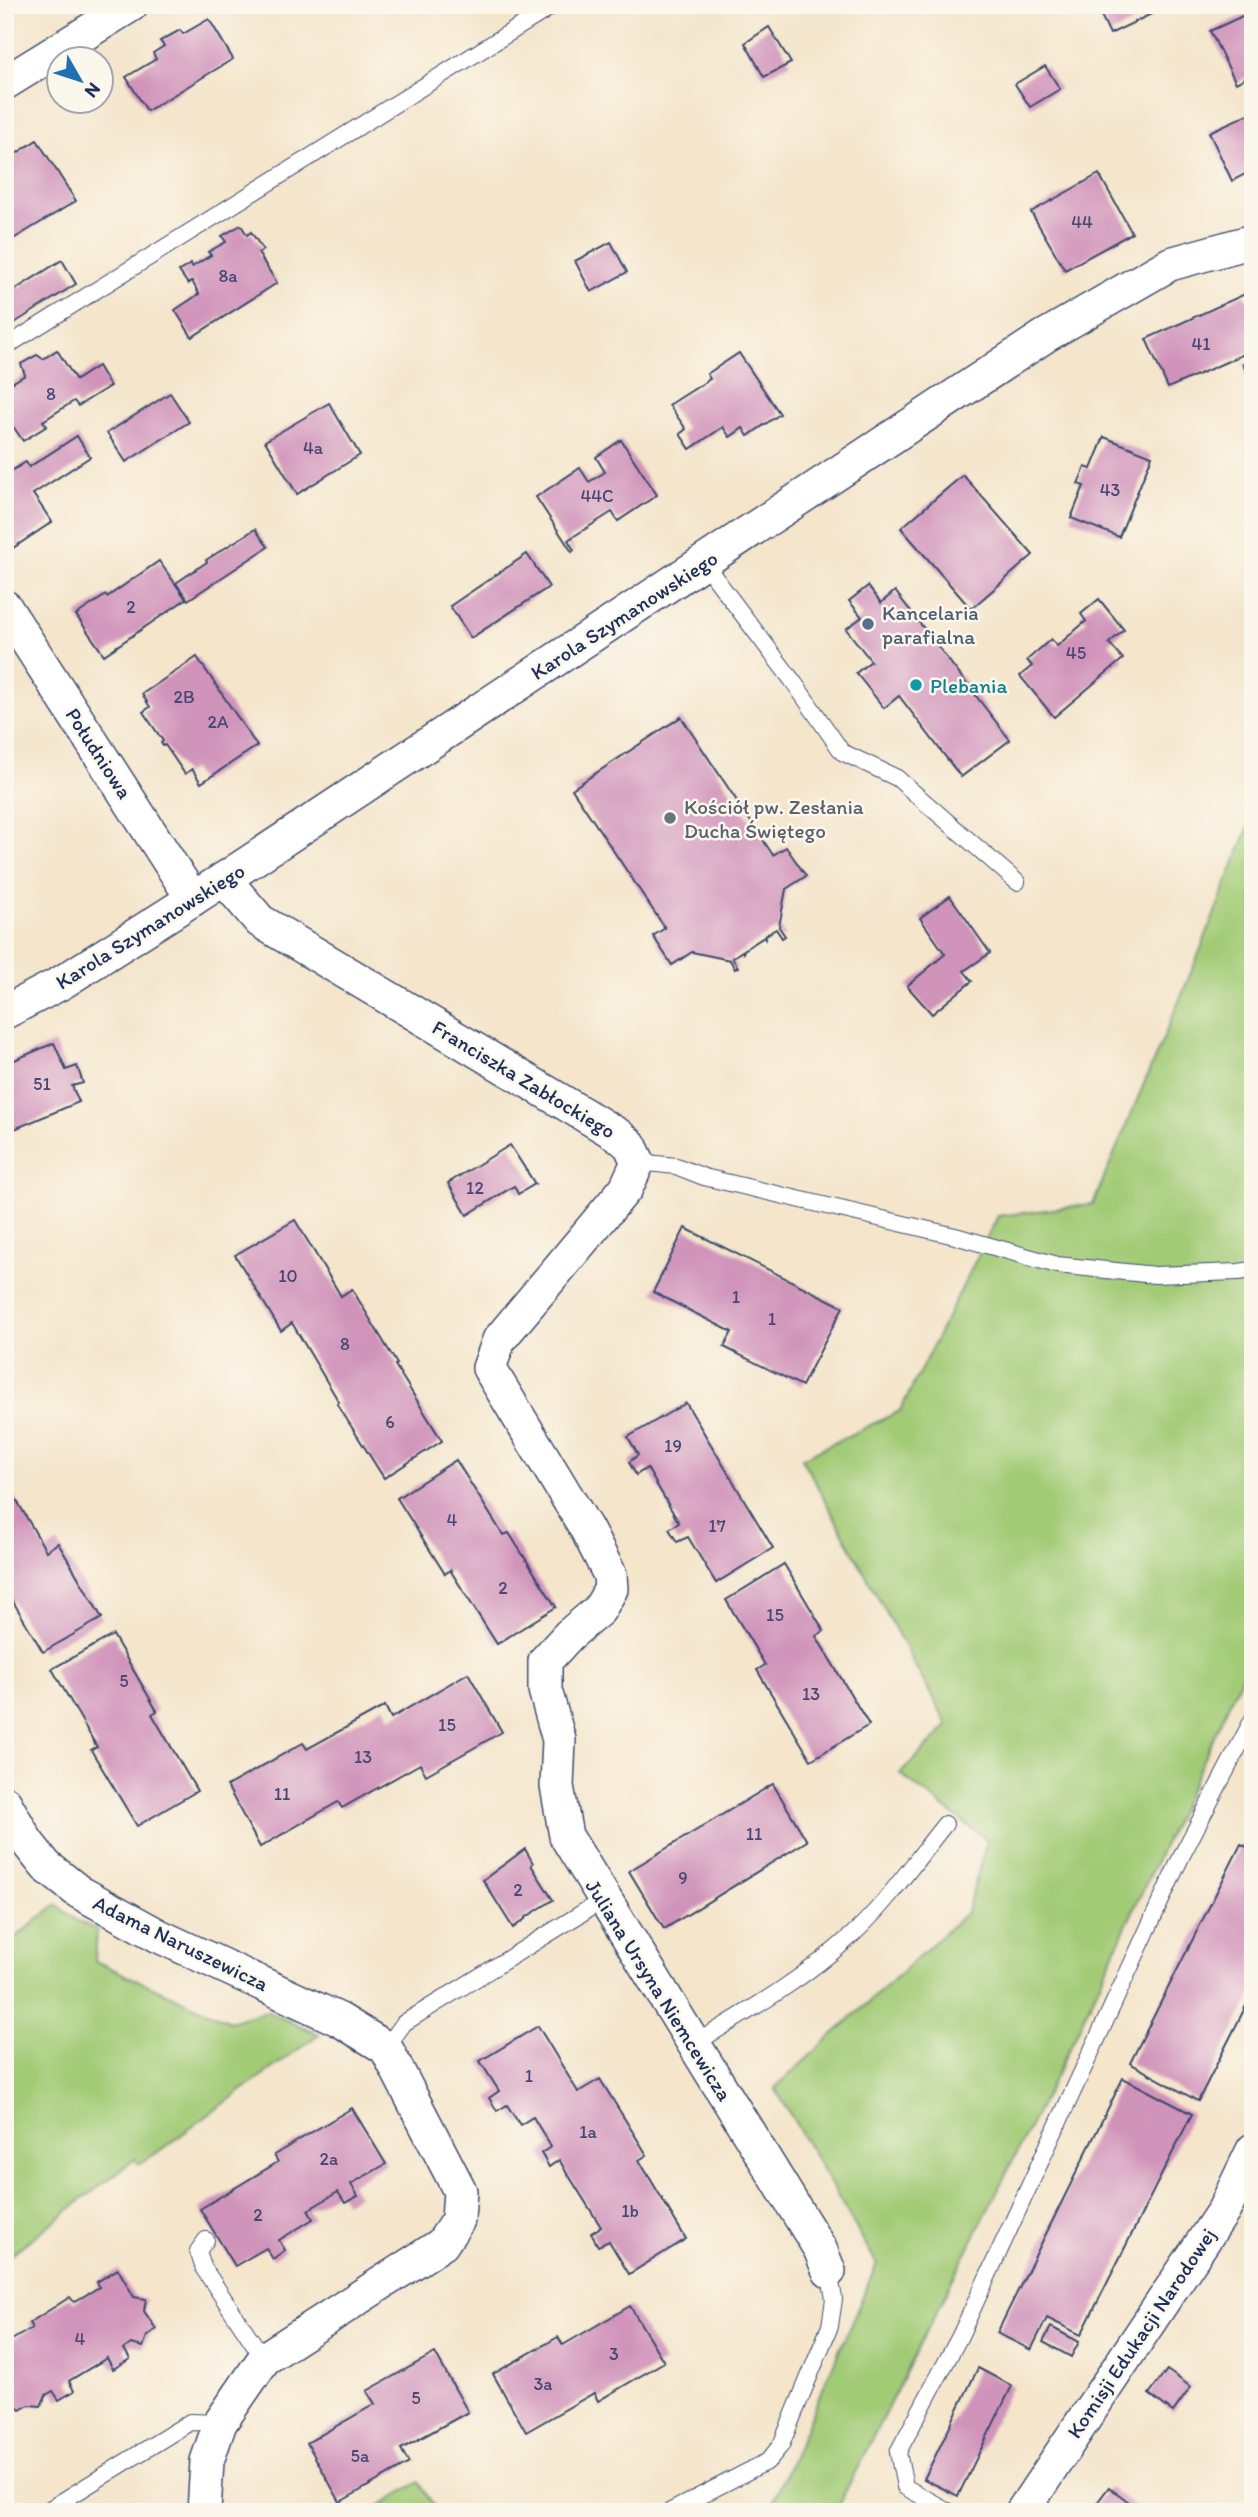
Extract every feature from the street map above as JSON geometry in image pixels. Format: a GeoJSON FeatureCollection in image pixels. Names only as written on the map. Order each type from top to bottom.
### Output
{"type":"FeatureCollection","features":[{"type":"Feature","properties":{"kind":"street"},"geometry":{"type":"LineString","coordinates":[[5,83],[131,5]]}},
{"type":"Feature","properties":{"kind":"street","name":"Karola Szymanowskiego"},"geometry":{"type":"LineString","coordinates":[[5,1012],[61,984],[224,879],[1056,329],[1170,264],[1253,241]]}},
{"type":"Feature","properties":{"kind":"street","name":"Południowa"},"geometry":{"type":"LineString","coordinates":[[5,607],[193,899]]}},
{"type":"Feature","properties":{"kind":"street","name":"Franciszka Zabłockiego"},"geometry":{"type":"LineString","coordinates":[[224,879],[260,921],[618,1135],[630,1144],[638,1162]]}},
{"type":"Feature","properties":{"kind":"street","name":"Juliana Ursyna Niemcewicza"},"geometry":{"type":"LineString","coordinates":[[638,1162],[626,1188],[499,1340],[489,1368],[587,1530],[610,1575],[611,1589],[599,1610],[569,1635],[545,1661],[545,1690],[559,1740],[558,1786],[566,1836],[692,2045],[820,2249],[829,2271]]}},
{"type":"Feature","properties":{"kind":"street","name":"Adama Naruszewicza"},"geometry":{"type":"LineString","coordinates":[[5,1803],[27,1842],[46,1866],[79,1892],[159,1936],[340,2020],[386,2048]]}},
{"type":"Feature","properties":{"kind":"street"},"geometry":{"type":"LineString","coordinates":[[204,2512],[207,2461],[220,2423],[264,2359],[442,2244],[458,2220],[460,2191],[386,2048]]}},
{"type":"Feature","properties":{"kind":"street","name":"Komisji Edukacji Narodowej"},"geometry":{"type":"LineString","coordinates":[[1022,2512],[1224,2210],[1253,2150]]}},
{"type":"Feature","properties":{"kind":"lane"},"geometry":{"type":"LineString","coordinates":[[5,347],[554,5]]}},
{"type":"Feature","properties":{"kind":"lane"},"geometry":{"type":"LineString","coordinates":[[703,562],[795,684],[842,752],[897,778],[1017,882]]}},
{"type":"Feature","properties":{"kind":"lane"},"geometry":{"type":"LineString","coordinates":[[638,1162],[676,1166],[718,1180],[955,1236],[1057,1265],[1155,1275],[1253,1270]]}},
{"type":"Feature","properties":{"kind":"lane"},"geometry":{"type":"LineString","coordinates":[[950,2512],[905,2487],[898,2452],[960,2336],[1182,1854],[1253,1719]]}},
{"type":"Feature","properties":{"kind":"lane"},"geometry":{"type":"LineString","coordinates":[[692,2045],[775,1994],[852,1935],[886,1898],[945,1824]]}},
{"type":"Feature","properties":{"kind":"lane"},"geometry":{"type":"LineString","coordinates":[[386,2048],[404,2023],[603,1900]]}},
{"type":"Feature","properties":{"kind":"lane"},"geometry":{"type":"LineString","coordinates":[[206,2240],[198,2250],[204,2269],[264,2359]]}},
{"type":"Feature","properties":{"kind":"lane"},"geometry":{"type":"LineString","coordinates":[[669,2512],[768,2461],[781,2445],[830,2326],[834,2299],[829,2271]]}},
{"type":"Feature","properties":{"kind":"lane"},"geometry":{"type":"LineString","coordinates":[[45,2512],[190,2422],[220,2423]]}},
{"type":"Feature","properties":{"kind":"green space"},"geometry":{"type":"Polygon","coordinates":[[[1253,816],[1253,1652],[1070,2047],[835,2512],[769,2512],[877,2264],[775,2088],[967,1912],[987,1840],[900,1774],[948,1726],[802,1458],[900,1411],[998,1216],[1093,1204],[1196,961],[1253,816]]]}},
{"type":"Feature","properties":{"kind":"green space"},"geometry":{"type":"Polygon","coordinates":[[[56,1905],[78,1921],[97,1930],[95,1961],[230,2022],[266,2011],[319,2034],[155,2154],[139,2164],[135,2159],[5,2259],[5,1946],[56,1905]]]}},
{"type":"Feature","properties":{"kind":"green space"},"geometry":{"type":"Polygon","coordinates":[[[419,2482],[437,2512],[369,2512],[419,2482]]]}},
{"type":"Feature","properties":{"kind":"building"},"geometry":{"type":"Polygon","coordinates":[[[1096,5],[1170,5],[1110,34],[1096,5]]]}},
{"type":"Feature","properties":{"kind":"building"},"geometry":{"type":"Polygon","coordinates":[[[1253,11],[1253,74],[1236,83],[1210,31],[1253,11]]]}},
{"type":"Feature","properties":{"kind":"building"},"geometry":{"type":"Polygon","coordinates":[[[209,19],[233,59],[147,111],[126,77],[156,59],[153,53],[164,46],[160,41],[180,30],[183,34],[209,19]]]}},
{"type":"Feature","properties":{"kind":"building"},"geometry":{"type":"Polygon","coordinates":[[[769,27],[791,63],[764,77],[745,43],[769,27]]]}},
{"type":"Feature","properties":{"kind":"building"},"geometry":{"type":"Polygon","coordinates":[[[1045,66],[1060,89],[1030,107],[1015,84],[1045,66]]]}},
{"type":"Feature","properties":{"kind":"building"},"geometry":{"type":"Polygon","coordinates":[[[1253,112],[1253,170],[1232,181],[1209,132],[1253,112]]]}},
{"type":"Feature","properties":{"kind":"building"},"geometry":{"type":"Polygon","coordinates":[[[37,140],[76,201],[5,244],[5,161],[37,140]]]}},
{"type":"Feature","properties":{"kind":"building"},"geometry":{"type":"Polygon","coordinates":[[[1099,174],[1132,233],[1065,270],[1031,212],[1099,174]]]}},
{"type":"Feature","properties":{"kind":"building"},"geometry":{"type":"Polygon","coordinates":[[[241,225],[247,235],[251,232],[263,250],[258,253],[277,283],[192,337],[175,310],[199,294],[192,281],[188,284],[179,271],[191,264],[192,267],[211,255],[208,252],[226,242],[222,236],[241,225]]]}},
{"type":"Feature","properties":{"kind":"building"},"geometry":{"type":"Polygon","coordinates":[[[611,242],[627,272],[591,292],[575,261],[611,242]]]}},
{"type":"Feature","properties":{"kind":"building"},"geometry":{"type":"Polygon","coordinates":[[[62,260],[76,284],[5,329],[5,296],[62,260]]]}},
{"type":"Feature","properties":{"kind":"building"},"geometry":{"type":"Polygon","coordinates":[[[1245,294],[1253,312],[1253,350],[1168,388],[1146,339],[1245,294]]]}},
{"type":"Feature","properties":{"kind":"building"},"geometry":{"type":"Polygon","coordinates":[[[57,350],[76,380],[98,366],[110,386],[78,406],[74,401],[43,421],[47,426],[23,441],[6,416],[13,413],[5,401],[5,387],[25,375],[21,364],[37,355],[43,359],[57,350]]]}},
{"type":"Feature","properties":{"kind":"building"},"geometry":{"type":"Polygon","coordinates":[[[739,353],[780,414],[748,436],[743,428],[730,437],[723,427],[690,449],[680,434],[686,429],[669,405],[710,379],[707,374],[739,353]]]}},
{"type":"Feature","properties":{"kind":"building"},"geometry":{"type":"Polygon","coordinates":[[[1253,361],[1253,388],[1243,364],[1253,361]]]}},
{"type":"Feature","properties":{"kind":"building"},"geometry":{"type":"Polygon","coordinates":[[[170,393],[189,422],[126,462],[107,433],[170,393]]]}},
{"type":"Feature","properties":{"kind":"building"},"geometry":{"type":"Polygon","coordinates":[[[329,403],[360,455],[297,494],[265,441],[329,403]]]}},
{"type":"Feature","properties":{"kind":"building"},"geometry":{"type":"Polygon","coordinates":[[[77,436],[90,457],[33,494],[52,522],[13,548],[5,535],[5,475],[26,462],[29,467],[77,436]]]}},
{"type":"Feature","properties":{"kind":"building"},"geometry":{"type":"Polygon","coordinates":[[[1104,437],[1152,456],[1119,537],[1071,518],[1084,486],[1078,484],[1085,467],[1091,469],[1104,437]]]}},
{"type":"Feature","properties":{"kind":"building"},"geometry":{"type":"Polygon","coordinates":[[[621,440],[657,495],[618,521],[612,512],[568,540],[574,550],[572,552],[536,497],[580,468],[589,482],[605,472],[596,457],[621,440]]]}},
{"type":"Feature","properties":{"kind":"building"},"geometry":{"type":"Polygon","coordinates":[[[963,475],[1033,555],[971,609],[901,528],[963,475]]]}},
{"type":"Feature","properties":{"kind":"building"},"geometry":{"type":"Polygon","coordinates":[[[255,529],[268,547],[188,600],[176,583],[255,529]]]}},
{"type":"Feature","properties":{"kind":"building"},"geometry":{"type":"Polygon","coordinates":[[[527,554],[549,587],[471,638],[450,606],[527,554]]]}},
{"type":"Feature","properties":{"kind":"building"},"geometry":{"type":"Polygon","coordinates":[[[159,561],[186,599],[104,655],[76,615],[159,561]]]}},
{"type":"Feature","properties":{"kind":"building","name":"Plebania"},"geometry":{"type":"Polygon","coordinates":[[[868,586],[881,603],[895,591],[1010,740],[961,777],[899,696],[884,708],[856,673],[871,661],[846,629],[862,617],[849,601],[868,586]]]}},
{"type":"Feature","properties":{"kind":"building"},"geometry":{"type":"Polygon","coordinates":[[[1099,599],[1124,630],[1109,643],[1123,659],[1054,717],[1020,676],[1032,666],[1027,660],[1051,639],[1057,646],[1086,621],[1081,614],[1099,599]]]}},
{"type":"Feature","properties":{"kind":"building"},"geometry":{"type":"Polygon","coordinates":[[[197,657],[257,746],[201,783],[192,769],[185,774],[161,743],[163,741],[143,712],[150,707],[142,694],[197,657]]]}},
{"type":"Feature","properties":{"kind":"building","name":"Kościół pw. Zesłania Ducha Świętego"},"geometry":{"type":"Polygon","coordinates":[[[681,717],[773,855],[786,847],[806,876],[786,889],[779,927],[785,936],[782,938],[776,929],[766,935],[765,939],[764,937],[732,958],[738,967],[735,969],[730,960],[692,952],[672,965],[653,936],[665,928],[572,789],[681,717]]]}},
{"type":"Feature","properties":{"kind":"building"},"geometry":{"type":"Polygon","coordinates":[[[950,896],[990,953],[964,971],[972,981],[932,1014],[907,986],[945,954],[920,918],[950,896]]]}},
{"type":"Feature","properties":{"kind":"building"},"geometry":{"type":"Polygon","coordinates":[[[54,1043],[66,1070],[77,1066],[83,1083],[72,1086],[79,1102],[5,1133],[5,1064],[54,1043]]]}},
{"type":"Feature","properties":{"kind":"building"},"geometry":{"type":"Polygon","coordinates":[[[510,1145],[535,1184],[518,1194],[514,1186],[467,1215],[448,1183],[510,1145]]]}},
{"type":"Feature","properties":{"kind":"building"},"geometry":{"type":"Polygon","coordinates":[[[295,1220],[341,1296],[352,1289],[442,1441],[384,1478],[337,1404],[339,1402],[292,1323],[281,1331],[235,1255],[295,1220]]]}},
{"type":"Feature","properties":{"kind":"building"},"geometry":{"type":"Polygon","coordinates":[[[685,1228],[843,1307],[802,1386],[724,1347],[732,1332],[653,1292],[685,1228]]]}},
{"type":"Feature","properties":{"kind":"building"},"geometry":{"type":"Polygon","coordinates":[[[686,1403],[773,1548],[716,1583],[688,1537],[677,1542],[669,1529],[679,1523],[647,1468],[636,1475],[629,1462],[638,1455],[628,1437],[686,1403]]]}},
{"type":"Feature","properties":{"kind":"building"},"geometry":{"type":"Polygon","coordinates":[[[456,1460],[503,1535],[509,1533],[556,1607],[497,1644],[450,1570],[445,1574],[397,1498],[456,1460]]]}},
{"type":"Feature","properties":{"kind":"building"},"geometry":{"type":"Polygon","coordinates":[[[5,1480],[46,1551],[58,1543],[102,1618],[43,1652],[5,1588],[5,1480]]]}},
{"type":"Feature","properties":{"kind":"building"},"geometry":{"type":"Polygon","coordinates":[[[784,1564],[824,1631],[816,1636],[869,1725],[811,1760],[757,1670],[765,1665],[726,1600],[784,1564]]]}},
{"type":"Feature","properties":{"kind":"building"},"geometry":{"type":"Polygon","coordinates":[[[113,1635],[157,1711],[152,1714],[197,1791],[137,1826],[91,1750],[97,1747],[52,1669],[113,1635]]]}},
{"type":"Feature","properties":{"kind":"building"},"geometry":{"type":"Polygon","coordinates":[[[468,1673],[502,1732],[426,1775],[420,1764],[342,1808],[338,1802],[260,1847],[227,1786],[303,1743],[307,1749],[385,1706],[391,1718],[468,1673]]]}},
{"type":"Feature","properties":{"kind":"building"},"geometry":{"type":"Polygon","coordinates":[[[773,1784],[807,1841],[664,1929],[629,1871],[773,1784]]]}},
{"type":"Feature","properties":{"kind":"building"},"geometry":{"type":"Polygon","coordinates":[[[1241,1844],[1253,1850],[1253,1992],[1198,2101],[1130,2063],[1241,1844]]]}},
{"type":"Feature","properties":{"kind":"building"},"geometry":{"type":"Polygon","coordinates":[[[525,1849],[533,1863],[531,1865],[553,1900],[513,1928],[483,1880],[525,1849]]]}},
{"type":"Feature","properties":{"kind":"building"},"geometry":{"type":"Polygon","coordinates":[[[538,2026],[578,2092],[600,2079],[647,2155],[639,2160],[686,2239],[629,2274],[609,2241],[598,2246],[591,2233],[601,2227],[559,2160],[549,2167],[541,2153],[551,2147],[533,2117],[520,2125],[507,2105],[497,2111],[489,2098],[499,2091],[480,2061],[538,2026]]]}},
{"type":"Feature","properties":{"kind":"building"},"geometry":{"type":"Polygon","coordinates":[[[1123,2078],[1192,2114],[1081,2335],[1047,2318],[1031,2350],[997,2333],[1123,2078]]]}},
{"type":"Feature","properties":{"kind":"building"},"geometry":{"type":"Polygon","coordinates":[[[352,2108],[386,2164],[351,2184],[358,2196],[345,2203],[338,2192],[308,2210],[313,2219],[279,2240],[285,2250],[273,2259],[266,2248],[235,2266],[200,2209],[278,2162],[274,2155],[352,2108]]]}},
{"type":"Feature","properties":{"kind":"building"},"geometry":{"type":"Polygon","coordinates":[[[118,2269],[134,2297],[146,2299],[144,2311],[156,2329],[147,2336],[143,2347],[131,2344],[124,2349],[130,2359],[113,2369],[107,2358],[69,2381],[74,2391],[59,2400],[53,2391],[46,2395],[41,2406],[29,2405],[20,2410],[5,2392],[5,2344],[32,2328],[29,2323],[70,2297],[74,2302],[99,2287],[97,2282],[118,2269]]]}},
{"type":"Feature","properties":{"kind":"building"},"geometry":{"type":"Polygon","coordinates":[[[630,2306],[664,2362],[598,2401],[594,2393],[526,2432],[493,2374],[558,2337],[563,2345],[630,2306]]]}},
{"type":"Feature","properties":{"kind":"building"},"geometry":{"type":"Polygon","coordinates":[[[1051,2327],[1079,2342],[1071,2357],[1043,2342],[1051,2327]]]}},
{"type":"Feature","properties":{"kind":"building"},"geometry":{"type":"Polygon","coordinates":[[[435,2353],[468,2412],[401,2449],[409,2463],[340,2502],[307,2443],[375,2404],[367,2391],[435,2353]]]}},
{"type":"Feature","properties":{"kind":"building"},"geometry":{"type":"Polygon","coordinates":[[[978,2368],[1012,2386],[958,2496],[924,2479],[978,2368]]]}},
{"type":"Feature","properties":{"kind":"building"},"geometry":{"type":"Polygon","coordinates":[[[1167,2370],[1191,2387],[1173,2412],[1149,2394],[1167,2370]]]}},
{"type":"Feature","properties":{"kind":"building"},"geometry":{"type":"Polygon","coordinates":[[[1109,2487],[1142,2512],[1090,2512],[1109,2487]]]}},
{"type":"Feature","properties":{"kind":"place","name":"Kancelaria parafialna"},"geometry":{"type":"Point","coordinates":[868,624]}},
{"type":"Feature","properties":{"kind":"place","name":"Plebania"},"geometry":{"type":"Point","coordinates":[916,685]}},
{"type":"Feature","properties":{"kind":"place","name":"Kościół pw. Zesłania Ducha Świętego"},"geometry":{"type":"Point","coordinates":[670,818]}}]}
